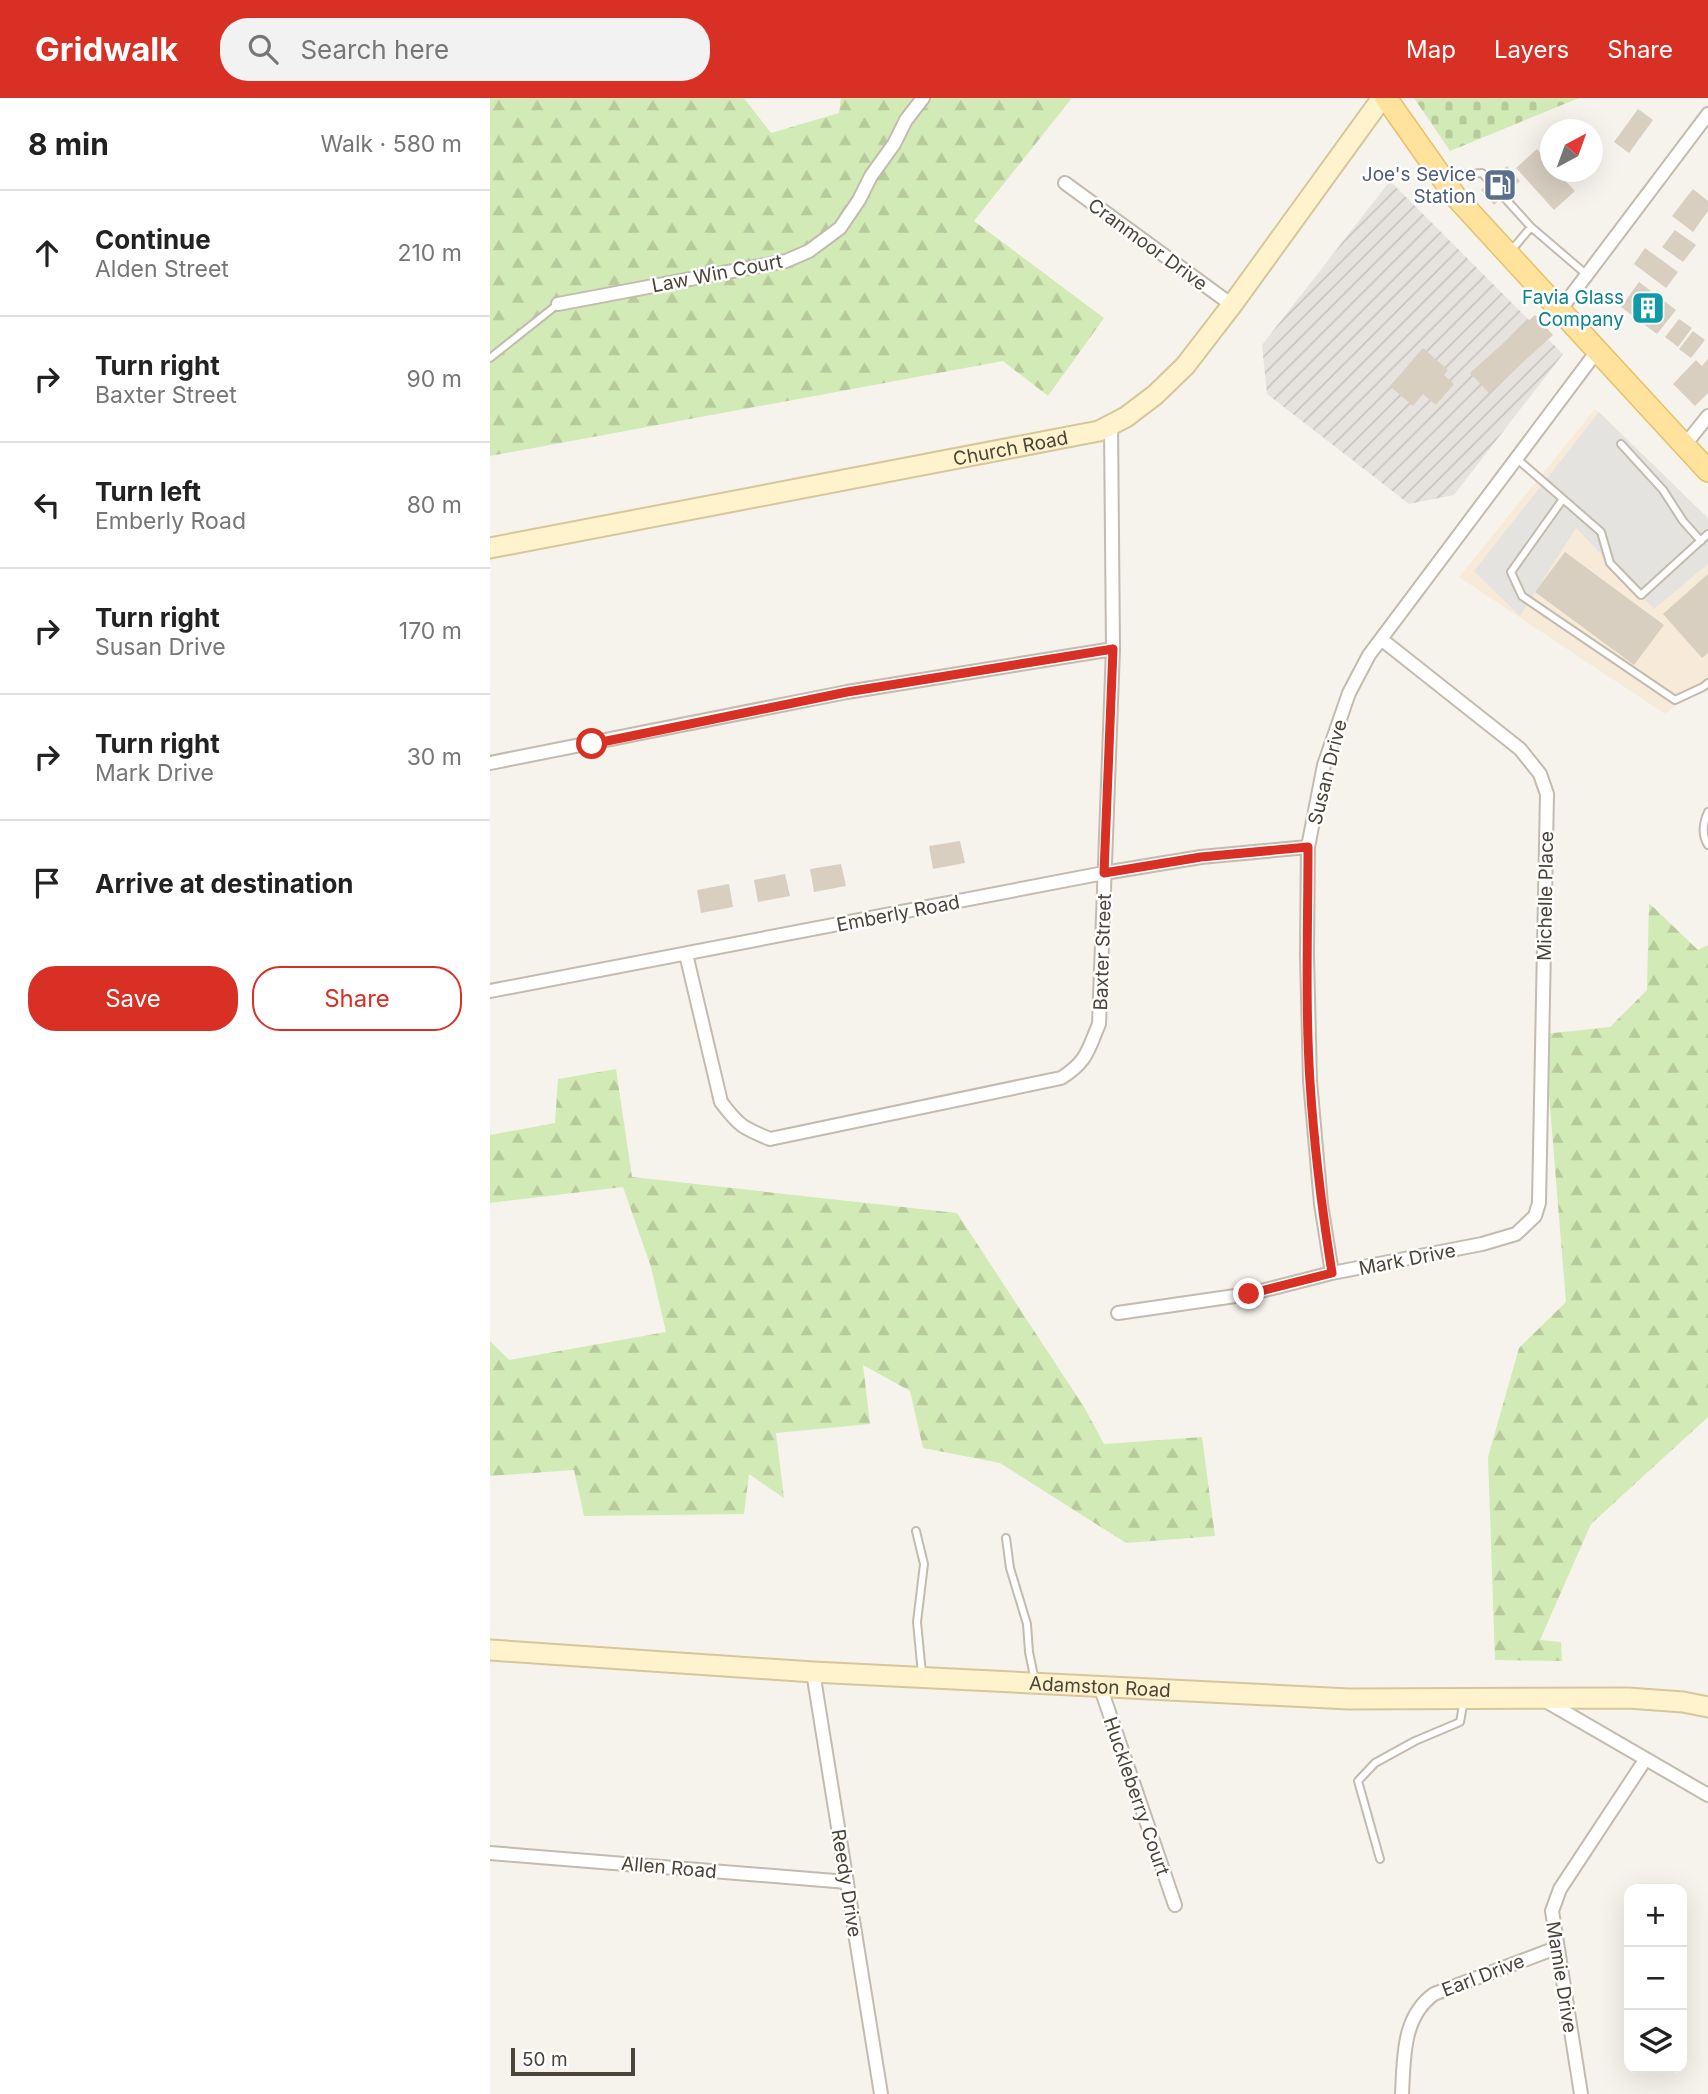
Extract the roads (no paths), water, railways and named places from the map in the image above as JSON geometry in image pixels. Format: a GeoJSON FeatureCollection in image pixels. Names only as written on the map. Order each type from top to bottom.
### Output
{"type":"FeatureCollection","features":[{"type":"Feature","properties":{"kind":"main road"},"geometry":{"type":"LineString","coordinates":[[1384,98],[1455,196],[1708,471]]}},
{"type":"Feature","properties":{"kind":"street","name":"Law Win Court"},"geometry":{"type":"LineString","coordinates":[[558,304],[786,261],[809,251],[841,228],[906,120],[923,98]]}},
{"type":"Feature","properties":{"kind":"street","name":"Church Road"},"geometry":{"type":"LineString","coordinates":[[490,548],[1098,431],[1126,417],[1175,376],[1232,305],[1384,98]]}},
{"type":"Feature","properties":{"kind":"street"},"geometry":{"type":"LineString","coordinates":[[1561,309],[1708,114]]}},
{"type":"Feature","properties":{"kind":"street","name":"Cranmoor Drive"},"geometry":{"type":"LineString","coordinates":[[1065,183],[1232,305]]}},
{"type":"Feature","properties":{"kind":"street","name":"Susan Drive"},"geometry":{"type":"LineString","coordinates":[[1332,1273],[1321,1204],[1310,1081],[1307,955],[1308,847],[1324,765],[1349,692],[1369,655],[1597,351]]}},
{"type":"Feature","properties":{"kind":"street"},"geometry":{"type":"LineString","coordinates":[[1685,446],[1708,416]]}},
{"type":"Feature","properties":{"kind":"street","name":"Baxter Street"},"geometry":{"type":"LineString","coordinates":[[686,954],[721,1102],[746,1130],[770,1139],[1061,1078],[1076,1069],[1084,1060],[1099,1024],[1113,649],[1111,424]]}},
{"type":"Feature","properties":{"kind":"street","name":"Michelle Place"},"geometry":{"type":"LineString","coordinates":[[1381,639],[1520,749],[1540,774],[1547,794],[1539,1203],[1535,1216],[1526,1224]]}},
{"type":"Feature","properties":{"kind":"street"},"geometry":{"type":"LineString","coordinates":[[490,763],[847,692],[1113,649]]}},
{"type":"Feature","properties":{"kind":"street","name":"Emberly Road"},"geometry":{"type":"LineString","coordinates":[[490,991],[1104,873],[1201,857],[1308,847]]}},
{"type":"Feature","properties":{"kind":"street","name":"Mark Drive"},"geometry":{"type":"LineString","coordinates":[[1118,1313],[1249,1294],[1332,1273],[1482,1244],[1516,1234],[1526,1224]]}},
{"type":"Feature","properties":{"kind":"street","name":"Adamston Road"},"geometry":{"type":"LineString","coordinates":[[490,1650],[813,1672],[1349,1699],[1628,1698],[1683,1702],[1708,1707]]}},
{"type":"Feature","properties":{"kind":"street","name":"Reedy Drive"},"geometry":{"type":"LineString","coordinates":[[813,1672],[881,2094]]}},
{"type":"Feature","properties":{"kind":"street","name":"Huckleberry Court"},"geometry":{"type":"LineString","coordinates":[[1100,1686],[1175,1905]]}},
{"type":"Feature","properties":{"kind":"street"},"geometry":{"type":"LineString","coordinates":[[1540,1699],[1708,1795]]}},
{"type":"Feature","properties":{"kind":"street","name":"Mamie Drive"},"geometry":{"type":"LineString","coordinates":[[1581,2094],[1552,1910],[1560,1889],[1645,1760]]}},
{"type":"Feature","properties":{"kind":"street","name":"Allen Road"},"geometry":{"type":"LineString","coordinates":[[490,1853],[847,1882]]}},
{"type":"Feature","properties":{"kind":"street","name":"Earl Drive"},"geometry":{"type":"LineString","coordinates":[[1402,2094],[1405,2040],[1413,2018],[1424,2001],[1434,1994],[1556,1948]]}},
{"type":"Feature","properties":{"kind":"lane"},"geometry":{"type":"LineString","coordinates":[[1441,176],[1482,173],[1531,227],[1587,275]]}},
{"type":"Feature","properties":{"kind":"lane"},"geometry":{"type":"LineString","coordinates":[[1509,254],[1531,227]]}},
{"type":"Feature","properties":{"kind":"lane"},"geometry":{"type":"LineString","coordinates":[[490,358],[558,304]]}},
{"type":"Feature","properties":{"kind":"lane"},"geometry":{"type":"LineString","coordinates":[[1621,444],[1663,490],[1683,521],[1701,541]]}},
{"type":"Feature","properties":{"kind":"lane"},"geometry":{"type":"LineString","coordinates":[[1517,458],[1601,532],[1610,563],[1641,595],[1708,534]]}},
{"type":"Feature","properties":{"kind":"lane"},"geometry":{"type":"LineString","coordinates":[[1563,499],[1511,572],[1522,596],[1675,700],[1708,683]]}},
{"type":"Feature","properties":{"kind":"lane"},"geometry":{"type":"LineString","coordinates":[[1708,812],[1703,823],[1704,839],[1708,845]]}},
{"type":"Feature","properties":{"kind":"lane"},"geometry":{"type":"LineString","coordinates":[[916,1531],[924,1564],[917,1622],[923,1677]]}},
{"type":"Feature","properties":{"kind":"lane"},"geometry":{"type":"LineString","coordinates":[[1006,1538],[1010,1568],[1027,1624],[1029,1652],[1036,1683]]}},
{"type":"Feature","properties":{"kind":"lane"},"geometry":{"type":"LineString","coordinates":[[1380,1859],[1358,1780],[1375,1763],[1415,1741],[1460,1722],[1464,1699]]}},
{"type":"Feature","properties":{"kind":"place","name":"Joe's Sevice Station"},"geometry":{"type":"Point","coordinates":[1500,185]}},
{"type":"Feature","properties":{"kind":"place","name":"Favia Glass Company"},"geometry":{"type":"Point","coordinates":[1648,308]}}]}
